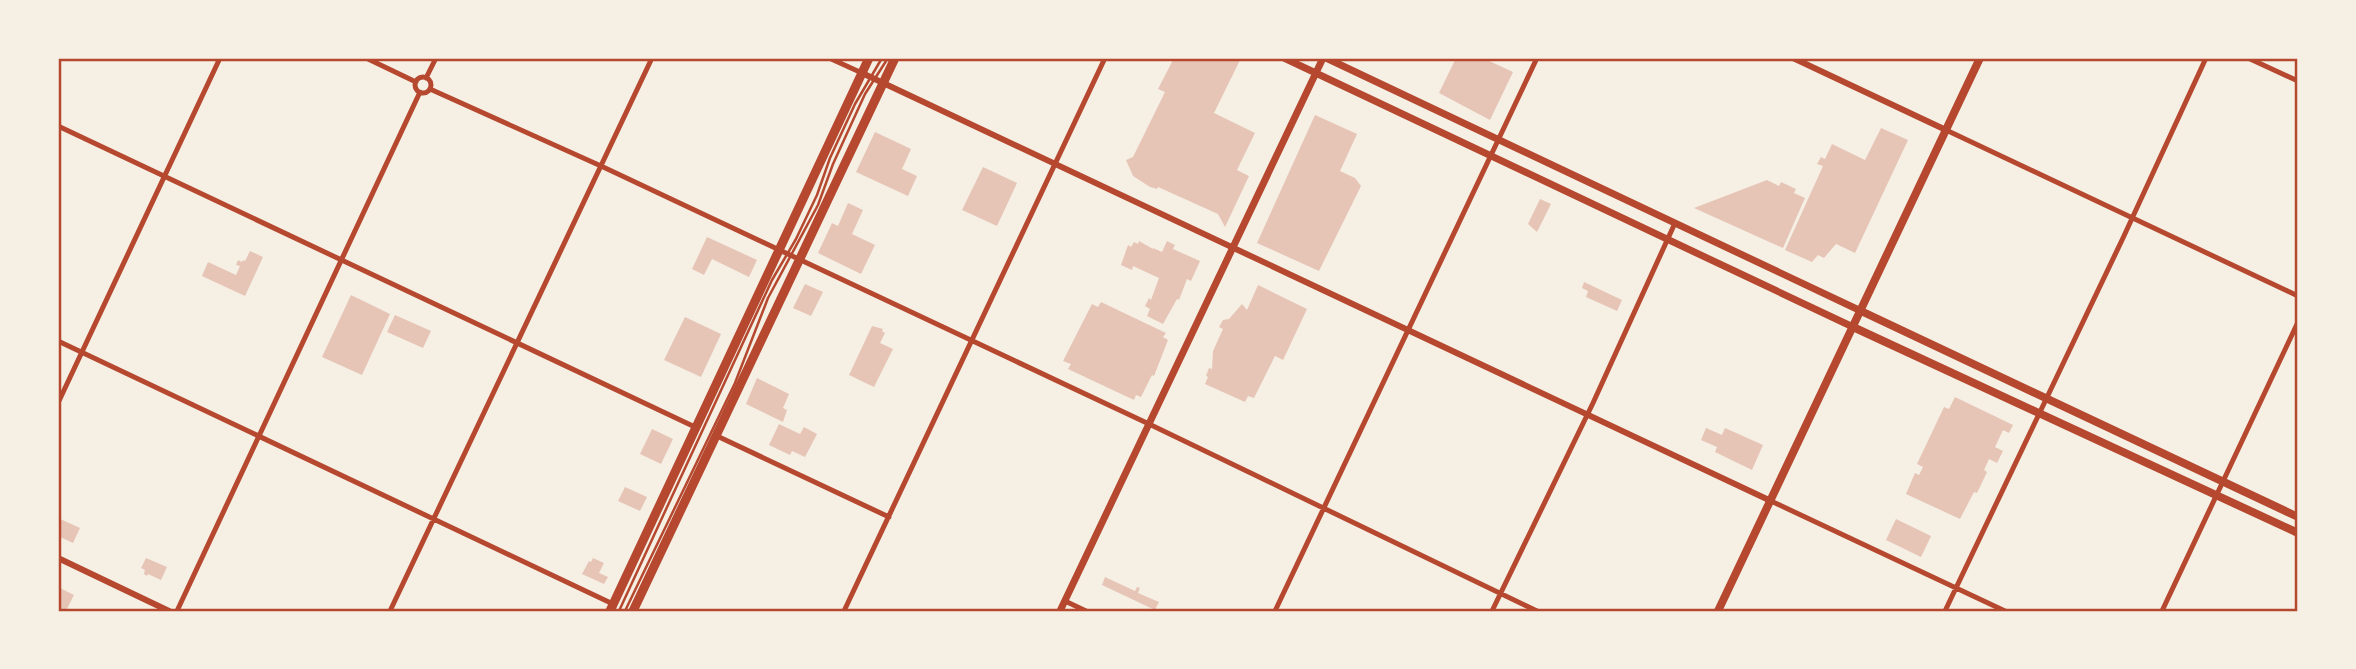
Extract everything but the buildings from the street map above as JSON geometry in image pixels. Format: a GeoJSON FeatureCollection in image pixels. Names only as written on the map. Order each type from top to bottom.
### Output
{"type":"FeatureCollection","features":[{"type":"Feature","properties":{"kind":"highway"},"geometry":{"type":"LineString","coordinates":[[614,609],[695,427],[785,254],[869,58]]}},
{"type":"Feature","properties":{"kind":"highway"},"geometry":{"type":"LineString","coordinates":[[632,611],[800,261],[877,80],[895,58]]}},
{"type":"Feature","properties":{"kind":"main road"},"geometry":{"type":"LineString","coordinates":[[1284,58],[1853,327],[2043,405],[2220,488],[2298,533]]}},
{"type":"Feature","properties":{"kind":"main road"},"geometry":{"type":"LineString","coordinates":[[1060,611],[1324,58],[1861,311],[2043,405],[2220,488],[2298,517]]}},
{"type":"Feature","properties":{"kind":"main road"},"geometry":{"type":"LineString","coordinates":[[1718,611],[1980,58]]}},
{"type":"Feature","properties":{"kind":"street"},"geometry":{"type":"LineString","coordinates":[[58,403],[220,58]]}},
{"type":"Feature","properties":{"kind":"street"},"geometry":{"type":"LineString","coordinates":[[366,58],[416,82]]}},
{"type":"Feature","properties":{"kind":"street"},"geometry":{"type":"LineString","coordinates":[[426,78],[436,58]]}},
{"type":"Feature","properties":{"kind":"street"},"geometry":{"type":"LineString","coordinates":[[390,611],[652,58]]}},
{"type":"Feature","properties":{"kind":"street"},"geometry":{"type":"LineString","coordinates":[[829,58],[2005,611]]}},
{"type":"Feature","properties":{"kind":"street"},"geometry":{"type":"LineString","coordinates":[[844,611],[1105,58]]}},
{"type":"Feature","properties":{"kind":"street"},"geometry":{"type":"LineString","coordinates":[[1275,611],[1537,58]]}},
{"type":"Feature","properties":{"kind":"street"},"geometry":{"type":"LineString","coordinates":[[1793,58],[2298,296]]}},
{"type":"Feature","properties":{"kind":"street"},"geometry":{"type":"LineString","coordinates":[[1945,611],[2206,58]]}},
{"type":"Feature","properties":{"kind":"street"},"geometry":{"type":"LineString","coordinates":[[2248,58],[2298,82]]}},
{"type":"Feature","properties":{"kind":"street"},"geometry":{"type":"LineString","coordinates":[[416,82],[422,77],[426,78],[430,81],[430,89]]}},
{"type":"Feature","properties":{"kind":"street"},"geometry":{"type":"LineString","coordinates":[[416,82],[416,90],[419,92]]}},
{"type":"Feature","properties":{"kind":"street"},"geometry":{"type":"LineString","coordinates":[[419,92],[428,92],[430,89]]}},
{"type":"Feature","properties":{"kind":"street"},"geometry":{"type":"LineString","coordinates":[[430,89],[601,166],[1149,424],[1536,611]]}},
{"type":"Feature","properties":{"kind":"street"},"geometry":{"type":"LineString","coordinates":[[177,611],[419,92]]}},
{"type":"Feature","properties":{"kind":"street"},"geometry":{"type":"LineString","coordinates":[[58,126],[695,427]]}},
{"type":"Feature","properties":{"kind":"street"},"geometry":{"type":"LineString","coordinates":[[1492,611],[1587,415],[1675,223]]}},
{"type":"Feature","properties":{"kind":"street"},"geometry":{"type":"LineString","coordinates":[[2162,611],[2298,322]]}},
{"type":"Feature","properties":{"kind":"street"},"geometry":{"type":"LineString","coordinates":[[58,341],[257,437],[434,518],[614,609]]}},
{"type":"Feature","properties":{"kind":"street"},"geometry":{"type":"LineString","coordinates":[[717,436],[889,517]]}},
{"type":"Feature","properties":{"kind":"street"},"geometry":{"type":"LineString","coordinates":[[58,558],[169,611]]}},
{"type":"Feature","properties":{"kind":"street"},"geometry":{"type":"LineString","coordinates":[[1065,601],[1085,611]]}},
{"type":"Feature","properties":{"kind":"lane"},"geometry":{"type":"LineString","coordinates":[[877,80],[882,58]]}},
{"type":"Feature","properties":{"kind":"lane"},"geometry":{"type":"LineString","coordinates":[[614,609],[772,280],[785,254],[813,215],[865,94],[877,80],[888,58]]}},
{"type":"Feature","properties":{"kind":"lane"},"geometry":{"type":"LineString","coordinates":[[625,611],[735,383],[785,254]]}}]}
